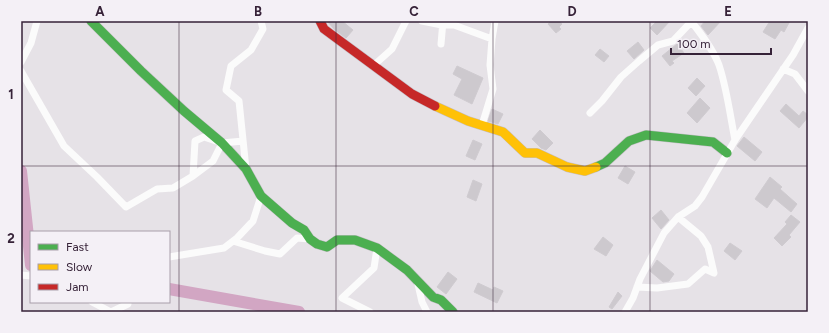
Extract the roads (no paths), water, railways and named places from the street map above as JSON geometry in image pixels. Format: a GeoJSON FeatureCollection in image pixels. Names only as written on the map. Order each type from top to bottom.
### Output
{"type":"FeatureCollection","features":[{"type":"Feature","properties":{"kind":"street"},"geometry":{"type":"LineString","coordinates":[[21,62],[30,43],[37,21]]}},
{"type":"Feature","properties":{"kind":"street"},"geometry":{"type":"LineString","coordinates":[[91,21],[141,71],[184,111],[222,143],[246,169],[261,196],[292,223],[304,230],[310,239],[317,244],[327,247],[337,240],[355,240],[377,248],[408,270],[432,297],[441,300],[453,312]]}},
{"type":"Feature","properties":{"kind":"street"},"geometry":{"type":"LineString","coordinates":[[246,169],[239,101],[226,90],[231,66],[251,50],[263,29],[261,21]]}},
{"type":"Feature","properties":{"kind":"street"},"geometry":{"type":"LineString","coordinates":[[320,21],[324,29],[412,94],[440,109],[468,121],[503,132],[525,153],[537,153],[567,167],[585,171],[605,163],[628,141],[646,135],[713,142],[727,153]]}},
{"type":"Feature","properties":{"kind":"street"},"geometry":{"type":"LineString","coordinates":[[373,66],[392,49],[406,21]]}},
{"type":"Feature","properties":{"kind":"street"},"geometry":{"type":"LineString","coordinates":[[422,21],[454,25],[492,38]]}},
{"type":"Feature","properties":{"kind":"street"},"geometry":{"type":"LineString","coordinates":[[482,125],[493,90],[490,66],[495,21]]}},
{"type":"Feature","properties":{"kind":"street"},"geometry":{"type":"LineString","coordinates":[[590,113],[602,101],[621,77],[658,45],[673,41],[691,21],[704,38],[718,64],[727,97],[735,140]]}},
{"type":"Feature","properties":{"kind":"street"},"geometry":{"type":"LineString","coordinates":[[441,44],[443,23]]}},
{"type":"Feature","properties":{"kind":"street"},"geometry":{"type":"LineString","coordinates":[[624,312],[633,298],[640,279],[660,241],[678,217],[694,206],[702,197],[735,140],[783,69],[808,28]]}},
{"type":"Feature","properties":{"kind":"street"},"geometry":{"type":"LineString","coordinates":[[783,69],[794,74],[808,91]]}},
{"type":"Feature","properties":{"kind":"street"},"geometry":{"type":"LineString","coordinates":[[21,71],[64,146],[97,176],[126,207],[158,190],[173,188],[193,176],[213,161],[222,143]]}},
{"type":"Feature","properties":{"kind":"street"},"geometry":{"type":"LineString","coordinates":[[193,176],[195,141],[204,137],[222,143],[243,141]]}},
{"type":"Feature","properties":{"kind":"street"},"geometry":{"type":"LineString","coordinates":[[170,257],[224,248],[253,221],[261,196]]}},
{"type":"Feature","properties":{"kind":"street"},"geometry":{"type":"LineString","coordinates":[[637,287],[657,288],[688,284],[705,269],[714,273],[708,248],[701,236],[678,217]]}},
{"type":"Feature","properties":{"kind":"street"},"geometry":{"type":"LineString","coordinates":[[233,241],[280,254],[297,238],[310,239]]}},
{"type":"Feature","properties":{"kind":"street"},"geometry":{"type":"LineString","coordinates":[[370,312],[342,298],[374,268],[377,248]]}},
{"type":"Feature","properties":{"kind":"street"},"geometry":{"type":"LineString","coordinates":[[416,280],[422,302],[427,312]]}},
{"type":"Feature","properties":{"kind":"street"},"geometry":{"type":"LineString","coordinates":[[94,303],[111,312],[128,303]]}},
{"type":"Feature","properties":{"kind":"waterway"},"geometry":{"type":"LineString","coordinates":[[21,171],[30,256]]}},
{"type":"Feature","properties":{"kind":"waterway"},"geometry":{"type":"LineString","coordinates":[[170,289],[299,312]]}}]}
